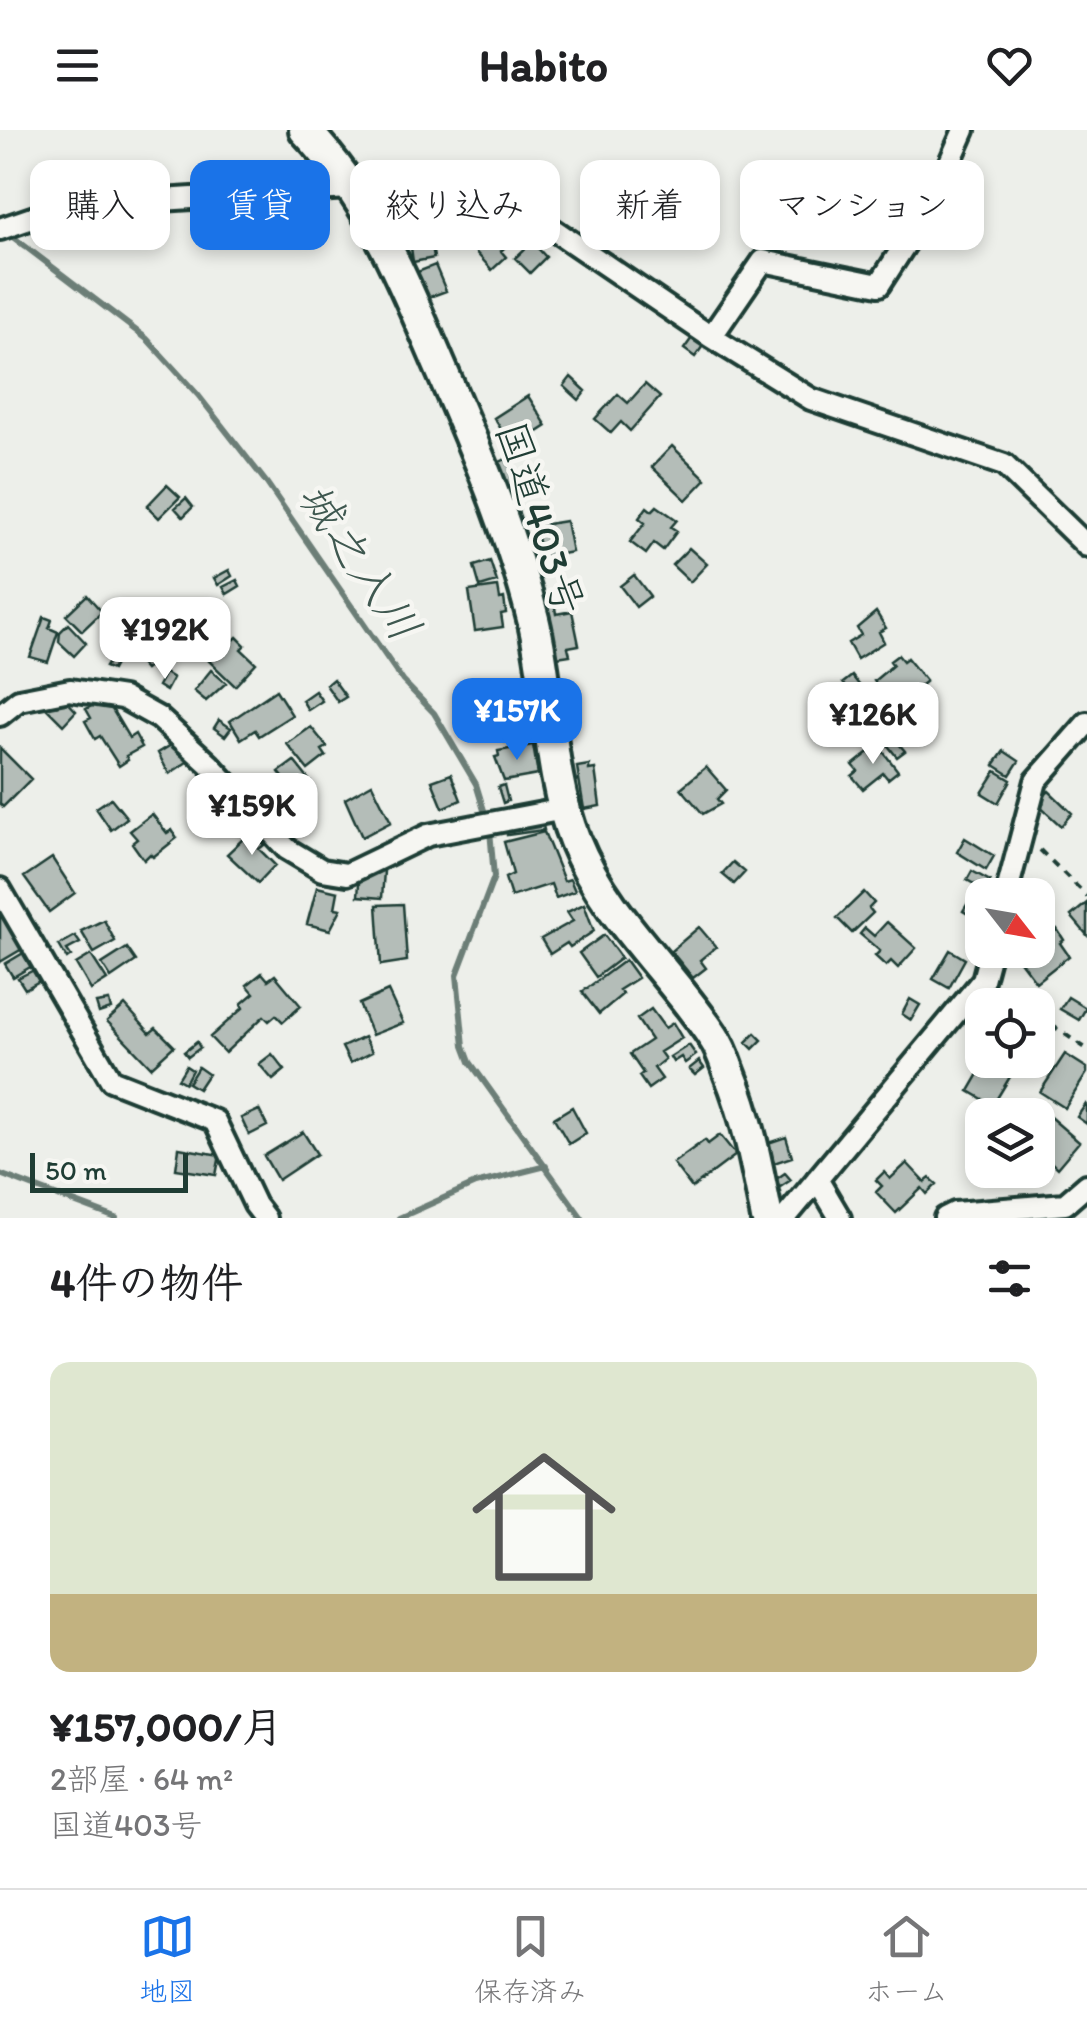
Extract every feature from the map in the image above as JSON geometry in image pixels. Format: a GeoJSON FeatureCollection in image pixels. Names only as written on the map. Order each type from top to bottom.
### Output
{"type":"FeatureCollection","features":[{"type":"Feature","properties":{"kind":"highway","name":"国道403号"},"geometry":{"type":"LineString","coordinates":[[305,130],[350,183]]}},
{"type":"Feature","properties":{"kind":"highway","name":"国道403号"},"geometry":{"type":"LineString","coordinates":[[389,250],[504,522],[546,681],[564,809],[587,871],[716,1040],[748,1118],[767,1218]]}},
{"type":"Feature","properties":{"kind":"street"},"geometry":{"type":"LineString","coordinates":[[710,337],[763,262],[880,285],[933,201],[964,130]]}},
{"type":"Feature","properties":{"kind":"street"},"geometry":{"type":"LineString","coordinates":[[0,230],[66,206],[350,189]]}},
{"type":"Feature","properties":{"kind":"street"},"geometry":{"type":"LineString","coordinates":[[560,234],[710,337],[811,400],[1004,466],[1087,546]]}},
{"type":"Feature","properties":{"kind":"street"},"geometry":{"type":"LineString","coordinates":[[0,715],[18,700],[70,690],[123,698],[160,718],[210,764],[286,849],[322,870],[347,874],[428,835],[564,809]]}},
{"type":"Feature","properties":{"kind":"street"},"geometry":{"type":"LineString","coordinates":[[1010,878],[1036,782],[1087,723]]}},
{"type":"Feature","properties":{"kind":"street"},"geometry":{"type":"LineString","coordinates":[[0,889],[111,1080],[215,1122],[254,1204],[265,1218]]}},
{"type":"Feature","properties":{"kind":"street"},"geometry":{"type":"LineString","coordinates":[[784,1218],[983,980],[986,968]]}},
{"type":"Feature","properties":{"kind":"street"},"geometry":{"type":"LineString","coordinates":[[818,1179],[840,1218]]}},
{"type":"Feature","properties":{"kind":"street"},"geometry":{"type":"LineString","coordinates":[[945,1218],[955,1213],[1065,1204],[1087,1185]]}},
{"type":"Feature","properties":{"kind":"path"},"geometry":{"type":"LineString","coordinates":[[1022,832],[1087,896]]}},
{"type":"Feature","properties":{"kind":"path"},"geometry":{"type":"LineString","coordinates":[[983,980],[995,988]]}},
{"type":"Feature","properties":{"kind":"path"},"geometry":{"type":"LineString","coordinates":[[1055,1028],[1087,1050]]}},
{"type":"Feature","properties":{"kind":"building"},"geometry":{"type":"Polygon","coordinates":[[[411,250],[433,250],[434,258],[413,262],[411,250]]]}},
{"type":"Feature","properties":{"kind":"building"},"geometry":{"type":"Polygon","coordinates":[[[474,250],[502,250],[506,257],[492,270],[474,250]]]}},
{"type":"Feature","properties":{"kind":"building"},"geometry":{"type":"Polygon","coordinates":[[[524,250],[539,250],[546,257],[530,273],[515,258],[524,250]]]}},
{"type":"Feature","properties":{"kind":"building"},"geometry":{"type":"Polygon","coordinates":[[[435,265],[446,291],[419,301],[410,275],[435,265]]]}},
{"type":"Feature","properties":{"kind":"building"},"geometry":{"type":"Polygon","coordinates":[[[694,335],[705,343],[695,357],[684,349],[694,335]]]}},
{"type":"Feature","properties":{"kind":"building"},"geometry":{"type":"Polygon","coordinates":[[[571,377],[586,391],[579,400],[564,386],[571,377]]]}},
{"type":"Feature","properties":{"kind":"building"},"geometry":{"type":"Polygon","coordinates":[[[645,384],[660,397],[630,431],[621,422],[611,433],[595,419],[618,394],[628,403],[645,384]]]}},
{"type":"Feature","properties":{"kind":"building"},"geometry":{"type":"Polygon","coordinates":[[[528,396],[547,426],[519,444],[514,436],[508,440],[494,418],[528,396]]]}},
{"type":"Feature","properties":{"kind":"building"},"geometry":{"type":"Polygon","coordinates":[[[672,446],[706,479],[686,500],[652,467],[672,446]]]}},
{"type":"Feature","properties":{"kind":"building"},"geometry":{"type":"Polygon","coordinates":[[[506,459],[521,489],[504,497],[490,467],[506,459]]]}},
{"type":"Feature","properties":{"kind":"building"},"geometry":{"type":"Polygon","coordinates":[[[167,485],[180,497],[159,518],[147,506],[167,485]]]}},
{"type":"Feature","properties":{"kind":"building"},"geometry":{"type":"Polygon","coordinates":[[[186,498],[193,507],[183,517],[175,508],[186,498]]]}},
{"type":"Feature","properties":{"kind":"building"},"geometry":{"type":"Polygon","coordinates":[[[657,506],[677,520],[671,527],[677,531],[663,550],[654,543],[646,554],[630,542],[645,523],[639,518],[647,507],[652,511],[657,506]]]}},
{"type":"Feature","properties":{"kind":"building"},"geometry":{"type":"Polygon","coordinates":[[[566,521],[572,552],[541,558],[535,526],[566,521]]]}},
{"type":"Feature","properties":{"kind":"building"},"geometry":{"type":"Polygon","coordinates":[[[689,548],[707,564],[690,582],[672,565],[689,548]]]}},
{"type":"Feature","properties":{"kind":"building"},"geometry":{"type":"Polygon","coordinates":[[[490,561],[497,582],[480,587],[474,566],[490,561]]]}},
{"type":"Feature","properties":{"kind":"building"},"geometry":{"type":"Polygon","coordinates":[[[229,570],[232,576],[218,585],[214,578],[229,570]]]}},
{"type":"Feature","properties":{"kind":"building"},"geometry":{"type":"Polygon","coordinates":[[[634,575],[650,596],[636,607],[620,586],[634,575]]]}},
{"type":"Feature","properties":{"kind":"building"},"geometry":{"type":"Polygon","coordinates":[[[237,580],[240,586],[227,594],[223,587],[237,580]]]}},
{"type":"Feature","properties":{"kind":"building"},"geometry":{"type":"Polygon","coordinates":[[[498,587],[506,613],[501,614],[503,627],[475,631],[469,591],[498,587]]]}},
{"type":"Feature","properties":{"kind":"building"},"geometry":{"type":"Polygon","coordinates":[[[553,594],[556,614],[572,611],[579,645],[568,647],[570,655],[550,658],[538,597],[553,594]]]}},
{"type":"Feature","properties":{"kind":"building"},"geometry":{"type":"Polygon","coordinates":[[[87,595],[102,612],[82,631],[66,615],[87,595]]]}},
{"type":"Feature","properties":{"kind":"building"},"geometry":{"type":"Polygon","coordinates":[[[876,612],[886,628],[879,632],[884,642],[857,659],[848,643],[861,635],[857,628],[876,612]]]}},
{"type":"Feature","properties":{"kind":"building"},"geometry":{"type":"Polygon","coordinates":[[[44,617],[52,620],[49,628],[58,632],[48,662],[30,657],[44,617]]]}},
{"type":"Feature","properties":{"kind":"building"},"geometry":{"type":"Polygon","coordinates":[[[68,624],[86,643],[74,656],[59,642],[60,632],[68,624]]]}},
{"type":"Feature","properties":{"kind":"building"},"geometry":{"type":"Polygon","coordinates":[[[151,634],[170,657],[157,670],[151,665],[145,670],[138,662],[144,658],[136,647],[151,634]]]}},
{"type":"Feature","properties":{"kind":"building"},"geometry":{"type":"Polygon","coordinates":[[[237,637],[245,645],[241,649],[256,663],[235,686],[209,661],[230,639],[237,637]]]}},
{"type":"Feature","properties":{"kind":"building"},"geometry":{"type":"Polygon","coordinates":[[[115,652],[120,655],[112,670],[105,667],[115,652]]]}},
{"type":"Feature","properties":{"kind":"building"},"geometry":{"type":"Polygon","coordinates":[[[898,655],[903,661],[907,658],[926,681],[895,706],[874,681],[893,665],[890,661],[898,655]]]}},
{"type":"Feature","properties":{"kind":"building"},"geometry":{"type":"Polygon","coordinates":[[[211,670],[226,683],[206,701],[194,691],[211,670]]]}},
{"type":"Feature","properties":{"kind":"building"},"geometry":{"type":"Polygon","coordinates":[[[165,673],[173,678],[166,691],[158,686],[165,673]]]}},
{"type":"Feature","properties":{"kind":"building"},"geometry":{"type":"Polygon","coordinates":[[[852,676],[860,686],[851,693],[843,683],[852,676]]]}},
{"type":"Feature","properties":{"kind":"building"},"geometry":{"type":"Polygon","coordinates":[[[333,679],[346,697],[338,702],[326,685],[333,679]]]}},
{"type":"Feature","properties":{"kind":"building"},"geometry":{"type":"Polygon","coordinates":[[[523,689],[526,701],[511,705],[508,693],[523,689]]]}},
{"type":"Feature","properties":{"kind":"building"},"geometry":{"type":"Polygon","coordinates":[[[276,690],[292,715],[259,736],[255,730],[241,739],[230,721],[276,690]]]}},
{"type":"Feature","properties":{"kind":"building"},"geometry":{"type":"Polygon","coordinates":[[[315,691],[322,701],[308,710],[302,700],[315,691]]]}},
{"type":"Feature","properties":{"kind":"building"},"geometry":{"type":"Polygon","coordinates":[[[63,697],[76,711],[63,725],[47,709],[63,697]]]}},
{"type":"Feature","properties":{"kind":"building"},"geometry":{"type":"Polygon","coordinates":[[[106,699],[129,738],[135,734],[142,747],[126,756],[128,760],[119,766],[85,721],[91,718],[86,709],[106,699]]]}},
{"type":"Feature","properties":{"kind":"building"},"geometry":{"type":"Polygon","coordinates":[[[529,708],[534,736],[505,742],[499,713],[529,708]]]}},
{"type":"Feature","properties":{"kind":"building"},"geometry":{"type":"Polygon","coordinates":[[[219,720],[231,728],[225,736],[214,728],[219,720]]]}},
{"type":"Feature","properties":{"kind":"building"},"geometry":{"type":"Polygon","coordinates":[[[311,727],[327,747],[322,750],[326,756],[308,770],[287,744],[311,727]]]}},
{"type":"Feature","properties":{"kind":"building"},"geometry":{"type":"Polygon","coordinates":[[[892,736],[905,751],[897,757],[885,742],[892,736]]]}},
{"type":"Feature","properties":{"kind":"building"},"geometry":{"type":"Polygon","coordinates":[[[181,739],[193,758],[169,774],[158,753],[181,739]]]}},
{"type":"Feature","properties":{"kind":"building"},"geometry":{"type":"Polygon","coordinates":[[[533,745],[538,775],[504,781],[495,757],[499,756],[498,751],[533,745]]]}},
{"type":"Feature","properties":{"kind":"building"},"geometry":{"type":"Polygon","coordinates":[[[878,745],[898,771],[888,779],[883,773],[863,789],[852,776],[858,771],[853,765],[878,745]]]}},
{"type":"Feature","properties":{"kind":"building"},"geometry":{"type":"Polygon","coordinates":[[[0,748],[31,779],[3,807],[0,804],[0,748]]]}},
{"type":"Feature","properties":{"kind":"building"},"geometry":{"type":"Polygon","coordinates":[[[1004,751],[1019,761],[1010,775],[994,765],[1004,751]]]}},
{"type":"Feature","properties":{"kind":"building"},"geometry":{"type":"Polygon","coordinates":[[[294,761],[313,785],[298,797],[279,772],[294,761]]]}},
{"type":"Feature","properties":{"kind":"building"},"geometry":{"type":"Polygon","coordinates":[[[589,765],[589,770],[595,769],[600,806],[584,809],[577,767],[589,765]]]}},
{"type":"Feature","properties":{"kind":"building"},"geometry":{"type":"Polygon","coordinates":[[[706,767],[726,790],[717,799],[721,804],[703,814],[681,788],[706,767]]]}},
{"type":"Feature","properties":{"kind":"building"},"geometry":{"type":"Polygon","coordinates":[[[996,771],[1011,780],[998,803],[982,793],[996,771]]]}},
{"type":"Feature","properties":{"kind":"building"},"geometry":{"type":"Polygon","coordinates":[[[451,774],[461,800],[443,808],[432,781],[451,774]]]}},
{"type":"Feature","properties":{"kind":"building"},"geometry":{"type":"Polygon","coordinates":[[[372,784],[391,822],[362,837],[345,799],[372,784]]]}},
{"type":"Feature","properties":{"kind":"building"},"geometry":{"type":"Polygon","coordinates":[[[504,785],[508,801],[503,803],[498,787],[504,785]]]}},
{"type":"Feature","properties":{"kind":"building"},"geometry":{"type":"Polygon","coordinates":[[[1049,791],[1072,813],[1061,826],[1037,804],[1049,791]]]}},
{"type":"Feature","properties":{"kind":"building"},"geometry":{"type":"Polygon","coordinates":[[[233,793],[253,809],[227,829],[213,810],[233,793]]]}},
{"type":"Feature","properties":{"kind":"building"},"geometry":{"type":"Polygon","coordinates":[[[290,794],[301,809],[295,814],[284,799],[290,794]]]}},
{"type":"Feature","properties":{"kind":"building"},"geometry":{"type":"Polygon","coordinates":[[[111,798],[127,818],[111,830],[96,808],[111,798]]]}},
{"type":"Feature","properties":{"kind":"building"},"geometry":{"type":"Polygon","coordinates":[[[152,814],[167,833],[172,830],[177,838],[144,860],[132,843],[137,839],[130,831],[152,814]]]}},
{"type":"Feature","properties":{"kind":"building"},"geometry":{"type":"Polygon","coordinates":[[[542,821],[544,830],[507,835],[506,825],[542,821]]]}},
{"type":"Feature","properties":{"kind":"building"},"geometry":{"type":"Polygon","coordinates":[[[544,832],[564,881],[570,879],[575,891],[556,898],[551,884],[511,897],[505,878],[513,874],[504,842],[544,832]]]}},
{"type":"Feature","properties":{"kind":"building"},"geometry":{"type":"Polygon","coordinates":[[[247,835],[252,841],[257,836],[264,845],[259,849],[275,865],[258,883],[227,854],[247,835]]]}},
{"type":"Feature","properties":{"kind":"building"},"geometry":{"type":"Polygon","coordinates":[[[965,838],[994,856],[986,870],[957,852],[965,838]]]}},
{"type":"Feature","properties":{"kind":"building"},"geometry":{"type":"Polygon","coordinates":[[[52,858],[75,893],[49,912],[24,877],[52,858]]]}},
{"type":"Feature","properties":{"kind":"building"},"geometry":{"type":"Polygon","coordinates":[[[733,862],[745,872],[734,884],[722,874],[733,862]]]}},
{"type":"Feature","properties":{"kind":"building"},"geometry":{"type":"Polygon","coordinates":[[[360,871],[384,871],[382,898],[358,896],[360,871]]]}},
{"type":"Feature","properties":{"kind":"building"},"geometry":{"type":"Polygon","coordinates":[[[317,887],[338,892],[335,908],[341,909],[330,930],[307,924],[317,887]]]}},
{"type":"Feature","properties":{"kind":"building"},"geometry":{"type":"Polygon","coordinates":[[[864,892],[874,903],[869,908],[873,913],[852,933],[837,918],[864,892]]]}},
{"type":"Feature","properties":{"kind":"building"},"geometry":{"type":"Polygon","coordinates":[[[1087,903],[1087,935],[1071,916],[1087,903]]]}},
{"type":"Feature","properties":{"kind":"building"},"geometry":{"type":"Polygon","coordinates":[[[403,904],[407,961],[381,965],[377,905],[403,904]]]}},
{"type":"Feature","properties":{"kind":"building"},"geometry":{"type":"Polygon","coordinates":[[[584,904],[594,931],[570,947],[567,943],[550,954],[541,939],[573,921],[567,912],[584,904]]]}},
{"type":"Feature","properties":{"kind":"building"},"geometry":{"type":"Polygon","coordinates":[[[6,913],[22,949],[0,962],[0,916],[6,913]]]}},
{"type":"Feature","properties":{"kind":"building"},"geometry":{"type":"Polygon","coordinates":[[[104,920],[115,941],[94,953],[81,931],[104,920]]]}},
{"type":"Feature","properties":{"kind":"building"},"geometry":{"type":"Polygon","coordinates":[[[887,922],[916,948],[898,968],[891,961],[886,966],[875,956],[880,951],[860,934],[865,928],[874,936],[887,922]]]}},
{"type":"Feature","properties":{"kind":"building"},"geometry":{"type":"Polygon","coordinates":[[[699,927],[716,947],[700,960],[706,968],[693,978],[671,951],[699,927]]]}},
{"type":"Feature","properties":{"kind":"building"},"geometry":{"type":"Polygon","coordinates":[[[1055,931],[1064,940],[1060,943],[1069,956],[1055,967],[1055,931]]]}},
{"type":"Feature","properties":{"kind":"building"},"geometry":{"type":"Polygon","coordinates":[[[604,935],[621,958],[596,977],[579,953],[604,935]]]}},
{"type":"Feature","properties":{"kind":"building"},"geometry":{"type":"Polygon","coordinates":[[[75,936],[80,943],[67,950],[71,956],[67,959],[59,945],[75,936]]]}},
{"type":"Feature","properties":{"kind":"building"},"geometry":{"type":"Polygon","coordinates":[[[127,948],[136,961],[111,978],[102,964],[127,948]]]}},
{"type":"Feature","properties":{"kind":"building"},"geometry":{"type":"Polygon","coordinates":[[[950,950],[965,959],[949,988],[933,979],[950,950]]]}},
{"type":"Feature","properties":{"kind":"building"},"geometry":{"type":"Polygon","coordinates":[[[25,952],[32,966],[13,977],[5,964],[25,952]]]}},
{"type":"Feature","properties":{"kind":"building"},"geometry":{"type":"Polygon","coordinates":[[[91,955],[107,980],[91,990],[76,964],[91,955]]]}},
{"type":"Feature","properties":{"kind":"building"},"geometry":{"type":"Polygon","coordinates":[[[625,960],[638,978],[619,990],[623,994],[599,1014],[582,992],[625,960]]]}},
{"type":"Feature","properties":{"kind":"building"},"geometry":{"type":"Polygon","coordinates":[[[1026,968],[1054,968],[1036,982],[1026,968]]]}},
{"type":"Feature","properties":{"kind":"building"},"geometry":{"type":"Polygon","coordinates":[[[34,970],[41,980],[25,989],[18,978],[34,970]]]}},
{"type":"Feature","properties":{"kind":"building"},"geometry":{"type":"Polygon","coordinates":[[[262,973],[268,980],[275,975],[301,1006],[283,1022],[276,1015],[269,1021],[264,1016],[225,1053],[210,1037],[243,1008],[241,1004],[254,993],[247,985],[262,973]]]}},
{"type":"Feature","properties":{"kind":"building"},"geometry":{"type":"Polygon","coordinates":[[[388,991],[403,1023],[372,1035],[359,1004],[388,991]]]}},
{"type":"Feature","properties":{"kind":"building"},"geometry":{"type":"Polygon","coordinates":[[[1068,997],[1086,1008],[1079,1020],[1060,1009],[1068,997]]]}},
{"type":"Feature","properties":{"kind":"building"},"geometry":{"type":"Polygon","coordinates":[[[910,999],[920,1005],[911,1020],[902,1014],[910,999]]]}},
{"type":"Feature","properties":{"kind":"building"},"geometry":{"type":"Polygon","coordinates":[[[109,1001],[111,1009],[99,1013],[96,1003],[109,1001]]]}},
{"type":"Feature","properties":{"kind":"building"},"geometry":{"type":"Polygon","coordinates":[[[125,1005],[150,1033],[156,1028],[174,1046],[151,1067],[107,1021],[125,1005]]]}},
{"type":"Feature","properties":{"kind":"building"},"geometry":{"type":"Polygon","coordinates":[[[651,1009],[665,1028],[673,1023],[682,1038],[660,1052],[665,1059],[654,1068],[662,1079],[648,1089],[630,1054],[651,1040],[637,1019],[651,1009]]]}},
{"type":"Feature","properties":{"kind":"building"},"geometry":{"type":"Polygon","coordinates":[[[755,1033],[762,1040],[753,1049],[746,1042],[755,1033]]]}},
{"type":"Feature","properties":{"kind":"building"},"geometry":{"type":"Polygon","coordinates":[[[364,1037],[372,1052],[350,1063],[342,1047],[364,1037]]]}},
{"type":"Feature","properties":{"kind":"building"},"geometry":{"type":"Polygon","coordinates":[[[197,1042],[200,1048],[188,1057],[184,1052],[197,1042]]]}},
{"type":"Feature","properties":{"kind":"building"},"geometry":{"type":"Polygon","coordinates":[[[689,1045],[696,1055],[685,1063],[681,1057],[673,1062],[670,1057],[689,1045]]]}},
{"type":"Feature","properties":{"kind":"building"},"geometry":{"type":"Polygon","coordinates":[[[272,1054],[285,1070],[273,1080],[259,1064],[272,1054]]]}},
{"type":"Feature","properties":{"kind":"building"},"geometry":{"type":"Polygon","coordinates":[[[1065,1054],[1087,1068],[1065,1108],[1055,1098],[1040,1092],[1049,1078],[1055,1078],[1055,1069],[1065,1054]]]}},
{"type":"Feature","properties":{"kind":"building"},"geometry":{"type":"Polygon","coordinates":[[[699,1061],[704,1068],[695,1075],[689,1069],[699,1061]]]}},
{"type":"Feature","properties":{"kind":"building"},"geometry":{"type":"Polygon","coordinates":[[[186,1066],[192,1070],[185,1083],[178,1079],[186,1066]]]}},
{"type":"Feature","properties":{"kind":"building"},"geometry":{"type":"Polygon","coordinates":[[[198,1067],[208,1074],[198,1089],[188,1083],[198,1067]]]}},
{"type":"Feature","properties":{"kind":"building"},"geometry":{"type":"Polygon","coordinates":[[[977,1078],[1009,1078],[997,1098],[981,1098],[969,1091],[977,1078]]]}},
{"type":"Feature","properties":{"kind":"building"},"geometry":{"type":"Polygon","coordinates":[[[1087,1105],[1087,1124],[1077,1117],[1087,1105]]]}},
{"type":"Feature","properties":{"kind":"building"},"geometry":{"type":"Polygon","coordinates":[[[572,1107],[586,1133],[569,1144],[554,1118],[572,1107]]]}},
{"type":"Feature","properties":{"kind":"building"},"geometry":{"type":"Polygon","coordinates":[[[259,1110],[267,1126],[249,1135],[241,1118],[259,1110]]]}},
{"type":"Feature","properties":{"kind":"building"},"geometry":{"type":"Polygon","coordinates":[[[1055,1121],[1079,1142],[1055,1166],[1055,1121]]]}},
{"type":"Feature","properties":{"kind":"building"},"geometry":{"type":"Polygon","coordinates":[[[303,1132],[317,1154],[278,1180],[264,1156],[303,1132]]]}},
{"type":"Feature","properties":{"kind":"building"},"geometry":{"type":"Polygon","coordinates":[[[720,1135],[736,1155],[692,1188],[673,1163],[705,1140],[708,1144],[720,1135]]]}},
{"type":"Feature","properties":{"kind":"building"},"geometry":{"type":"Polygon","coordinates":[[[786,1137],[792,1157],[774,1163],[768,1143],[786,1137]]]}},
{"type":"Feature","properties":{"kind":"building"},"geometry":{"type":"Polygon","coordinates":[[[179,1148],[220,1155],[216,1175],[176,1169],[179,1148]]]}},
{"type":"Feature","properties":{"kind":"building"},"geometry":{"type":"Polygon","coordinates":[[[907,1163],[925,1182],[930,1178],[937,1184],[927,1194],[922,1188],[896,1213],[876,1192],[882,1186],[876,1180],[884,1172],[890,1179],[907,1163]]]}},
{"type":"Feature","properties":{"kind":"building"},"geometry":{"type":"Polygon","coordinates":[[[785,1173],[791,1180],[777,1189],[772,1182],[785,1173]]]}},
{"type":"Feature","properties":{"kind":"waterway","name":"城之入川"},"geometry":{"type":"LineString","coordinates":[[5,231],[147,339],[198,395],[266,482],[403,681],[434,713],[476,784],[490,830],[494,877],[457,975],[464,1046],[470,1062],[582,1218]]}},
{"type":"Feature","properties":{"kind":"waterway"},"geometry":{"type":"LineString","coordinates":[[399,1218],[475,1184],[546,1166]]}},
{"type":"Feature","properties":{"kind":"waterway"},"geometry":{"type":"LineString","coordinates":[[0,1174],[116,1218]]}}]}
